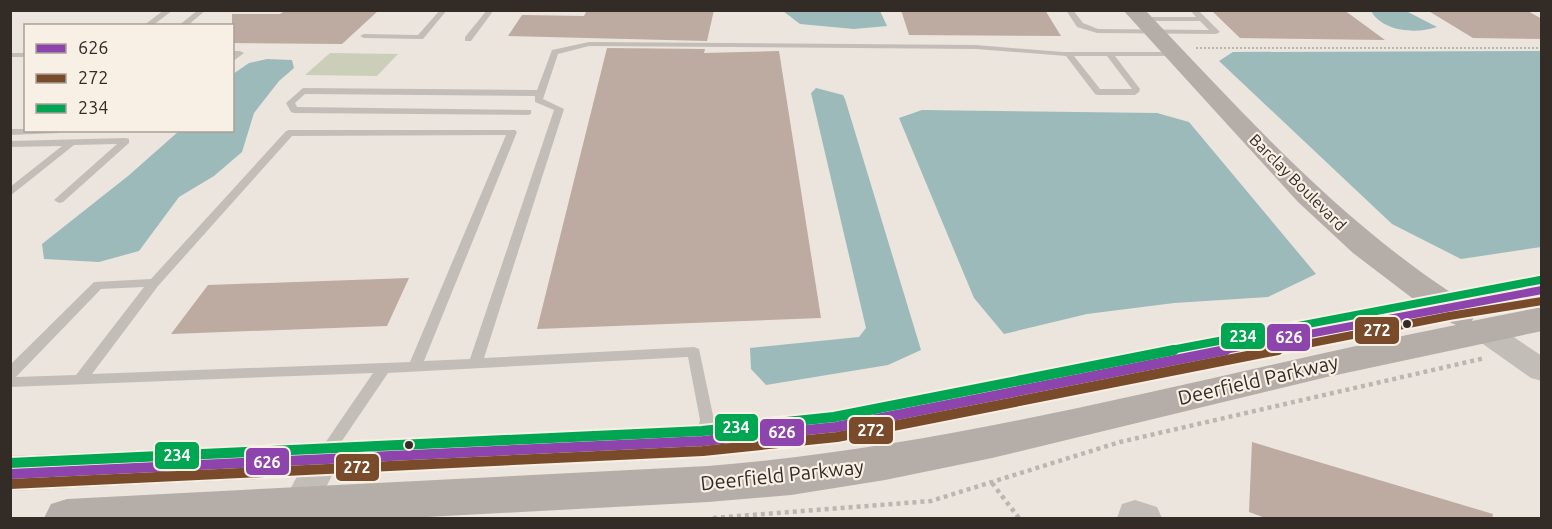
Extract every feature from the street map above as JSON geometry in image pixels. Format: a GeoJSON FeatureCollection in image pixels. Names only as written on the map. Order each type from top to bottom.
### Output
{"type":"FeatureCollection","features":[{"type":"Feature","properties":{"kind":"main road","name":"Barclay Boulevard"},"geometry":{"type":"LineString","coordinates":[[1142,20],[1180,51],[1302,190],[1337,223],[1447,306],[1499,341]]}},
{"type":"Feature","properties":{"kind":"main road","name":"Deerfield Parkway"},"geometry":{"type":"LineString","coordinates":[[10,474],[703,441],[836,427],[922,412],[1447,306],[1542,290]]}},
{"type":"Feature","properties":{"kind":"main road","name":"Deerfield Parkway"},"geometry":{"type":"LineString","coordinates":[[67,519],[296,512],[791,477],[885,464],[992,442],[1282,374],[1499,341],[1542,320]]}},
{"type":"Feature","properties":{"kind":"street"},"geometry":{"type":"LineString","coordinates":[[1499,341],[1542,371]]}},
{"type":"Feature","properties":{"kind":"street"},"geometry":{"type":"LineString","coordinates":[[296,512],[322,459]]}},
{"type":"Feature","properties":{"kind":"street"},"geometry":{"type":"LineString","coordinates":[[1135,519],[1135,515],[1144,519]]}},
{"type":"Feature","properties":{"kind":"lane"},"geometry":{"type":"LineString","coordinates":[[149,24],[170,10]]}},
{"type":"Feature","properties":{"kind":"lane"},"geometry":{"type":"LineString","coordinates":[[184,24],[203,10]]}},
{"type":"Feature","properties":{"kind":"lane"},"geometry":{"type":"LineString","coordinates":[[364,36],[420,37],[444,10]]}},
{"type":"Feature","properties":{"kind":"lane"},"geometry":{"type":"LineString","coordinates":[[468,39],[491,10]]}},
{"type":"Feature","properties":{"kind":"lane"},"geometry":{"type":"LineString","coordinates":[[1069,10],[1080,26],[1086,29],[1142,20],[1202,19]]}},
{"type":"Feature","properties":{"kind":"lane"},"geometry":{"type":"LineString","coordinates":[[1142,20],[1216,32],[1193,10]]}},
{"type":"Feature","properties":{"kind":"lane"},"geometry":{"type":"LineString","coordinates":[[415,366],[512,132],[539,97],[555,52],[589,44],[976,47],[1068,54],[1180,51]]}},
{"type":"Feature","properties":{"kind":"lane"},"geometry":{"type":"LineString","coordinates":[[1068,54],[1098,92],[1135,92],[1136,89],[1109,54]]}},
{"type":"Feature","properties":{"kind":"lane"},"geometry":{"type":"LineString","coordinates":[[475,363],[559,109],[539,97],[303,91],[290,103],[294,110],[528,112]]}},
{"type":"Feature","properties":{"kind":"lane"},"geometry":{"type":"LineString","coordinates":[[80,379],[154,283],[289,133],[512,132]]}},
{"type":"Feature","properties":{"kind":"lane"},"geometry":{"type":"LineString","coordinates":[[10,144],[126,141],[59,200]]}},
{"type":"Feature","properties":{"kind":"lane"},"geometry":{"type":"LineString","coordinates":[[10,194],[72,142]]}},
{"type":"Feature","properties":{"kind":"lane"},"geometry":{"type":"LineString","coordinates":[[10,374],[98,285],[154,283]]}},
{"type":"Feature","properties":{"kind":"lane"},"geometry":{"type":"LineString","coordinates":[[10,382],[384,368],[694,352],[707,420],[703,441]]}},
{"type":"Feature","properties":{"kind":"lane"},"geometry":{"type":"LineString","coordinates":[[322,459],[384,368]]}},
{"type":"Feature","properties":{"kind":"path"},"geometry":{"type":"LineString","coordinates":[[1180,51],[1542,48]]}},
{"type":"Feature","properties":{"kind":"path"},"geometry":{"type":"LineString","coordinates":[[713,519],[931,501],[1120,442],[1499,341]]}},
{"type":"Feature","properties":{"kind":"path"},"geometry":{"type":"LineString","coordinates":[[992,483],[1019,519]]}},
{"type":"Feature","properties":{"kind":"green space"},"geometry":{"type":"Polygon","coordinates":[[[330,53],[398,54],[377,76],[305,75],[330,53]]]}},
{"type":"Feature","properties":{"kind":"water"},"geometry":{"type":"Polygon","coordinates":[[[783,11],[880,11],[887,26],[854,29],[800,24],[783,11]]]}},
{"type":"Feature","properties":{"kind":"water"},"geometry":{"type":"Polygon","coordinates":[[[1371,11],[1406,11],[1437,27],[1401,30],[1383,23],[1371,11]]]}},
{"type":"Feature","properties":{"kind":"water"},"geometry":{"type":"Polygon","coordinates":[[[1541,51],[1541,247],[1461,259],[1392,224],[1219,61],[1233,52],[1541,51]]]}},
{"type":"Feature","properties":{"kind":"water"},"geometry":{"type":"Polygon","coordinates":[[[267,59],[292,60],[294,68],[279,81],[254,113],[242,152],[214,176],[179,197],[139,251],[99,262],[44,259],[42,244],[128,176],[178,132],[234,132],[234,73],[249,63],[267,59]]]}},
{"type":"Feature","properties":{"kind":"water"},"geometry":{"type":"Polygon","coordinates":[[[816,88],[843,95],[845,99],[921,350],[888,365],[766,385],[751,369],[750,348],[859,337],[866,328],[811,93],[816,88]]]}},
{"type":"Feature","properties":{"kind":"water"},"geometry":{"type":"Polygon","coordinates":[[[922,110],[1157,113],[1189,122],[1316,274],[1268,297],[1174,303],[1087,314],[1004,334],[974,298],[899,118],[922,110]]]}},
{"type":"Feature","properties":{"kind":"building"},"geometry":{"type":"Polygon","coordinates":[[[286,10],[379,10],[342,44],[234,43],[232,14],[280,14],[286,10]]]}},
{"type":"Feature","properties":{"kind":"building"},"geometry":{"type":"Polygon","coordinates":[[[587,10],[714,10],[707,41],[508,36],[522,15],[584,16],[587,10]]]}},
{"type":"Feature","properties":{"kind":"building"},"geometry":{"type":"Polygon","coordinates":[[[901,10],[1045,10],[1061,36],[909,35],[901,10]]]}},
{"type":"Feature","properties":{"kind":"building"},"geometry":{"type":"Polygon","coordinates":[[[1211,10],[1344,10],[1385,40],[1240,38],[1211,10]]]}},
{"type":"Feature","properties":{"kind":"building"},"geometry":{"type":"Polygon","coordinates":[[[1427,10],[1526,10],[1542,19],[1542,39],[1473,38],[1427,10]]]}},
{"type":"Feature","properties":{"kind":"building"},"geometry":{"type":"Polygon","coordinates":[[[607,48],[705,49],[704,53],[779,51],[821,318],[537,329],[607,48]]]}},
{"type":"Feature","properties":{"kind":"building"},"geometry":{"type":"Polygon","coordinates":[[[409,278],[387,326],[171,334],[208,285],[409,278]]]}},
{"type":"Feature","properties":{"kind":"building"},"geometry":{"type":"Polygon","coordinates":[[[1252,442],[1493,514],[1492,519],[1268,519],[1249,512],[1252,442]]]}},
{"type":"Feature","properties":{"kind":"transit line","name":"234"},"geometry":{"type":"LineString","coordinates":[[10,463],[702,431],[834,417],[1445,296],[1540,280]]}},
{"type":"Feature","properties":{"kind":"transit line","name":"626"},"geometry":{"type":"LineString","coordinates":[[10,474],[703,441],[836,427],[1447,306],[1542,290]]}},
{"type":"Feature","properties":{"kind":"transit line","name":"272"},"geometry":{"type":"LineString","coordinates":[[10,484],[703,451],[837,437],[1449,316],[1542,301]]}}]}
